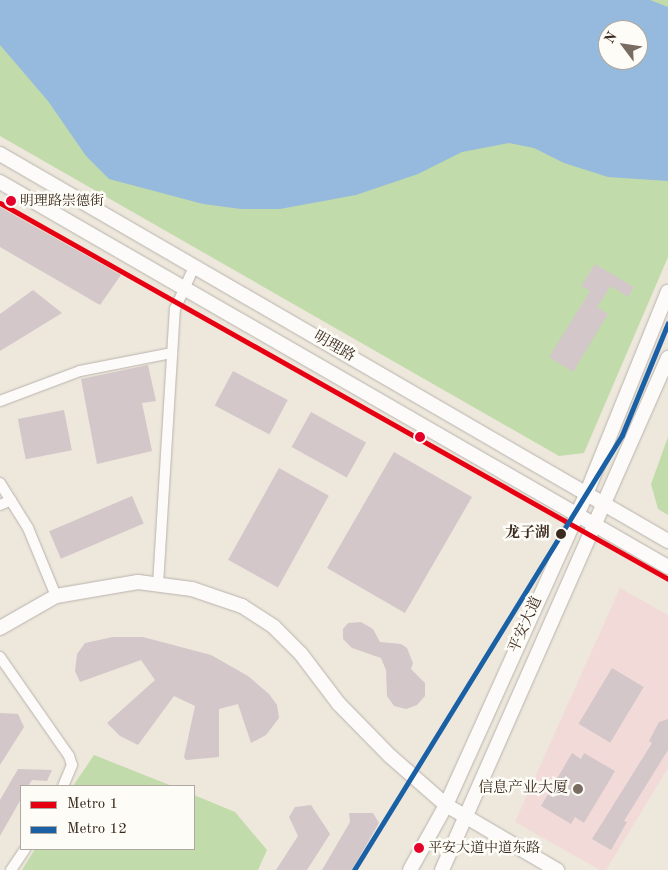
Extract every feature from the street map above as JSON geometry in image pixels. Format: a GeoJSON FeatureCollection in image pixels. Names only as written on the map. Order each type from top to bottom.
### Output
{"type":"FeatureCollection","features":[{"type":"Feature","properties":{"kind":"main road","name":"明理路"},"geometry":{"type":"LineString","coordinates":[[0,154],[668,540]]}},
{"type":"Feature","properties":{"kind":"main road","name":"明理路"},"geometry":{"type":"LineString","coordinates":[[0,182],[184,286],[668,566]]}},
{"type":"Feature","properties":{"kind":"main road","name":"平安大道"},"geometry":{"type":"LineString","coordinates":[[410,870],[446,805],[576,512],[587,492],[668,292]]}},
{"type":"Feature","properties":{"kind":"main road","name":"平安大道"},"geometry":{"type":"LineString","coordinates":[[442,870],[668,358]]}},
{"type":"Feature","properties":{"kind":"main road"},"geometry":{"type":"LineString","coordinates":[[0,628],[56,596],[138,582],[192,589],[242,606],[274,627],[301,654],[339,704],[390,756],[446,805],[557,870]]}},
{"type":"Feature","properties":{"kind":"street"},"geometry":{"type":"LineString","coordinates":[[158,585],[175,308],[194,267]]}},
{"type":"Feature","properties":{"kind":"street"},"geometry":{"type":"LineString","coordinates":[[0,401],[80,371],[172,353]]}},
{"type":"Feature","properties":{"kind":"street"},"geometry":{"type":"LineString","coordinates":[[0,483],[28,528],[56,596]]}},
{"type":"Feature","properties":{"kind":"street"},"geometry":{"type":"LineString","coordinates":[[0,505],[10,500]]}},
{"type":"Feature","properties":{"kind":"street"},"geometry":{"type":"LineString","coordinates":[[0,657],[68,756],[72,765],[63,785]]}},
{"type":"Feature","properties":{"kind":"street"},"geometry":{"type":"LineString","coordinates":[[11,870],[24,850]]}},
{"type":"Feature","properties":{"kind":"shaded area"},"geometry":{"type":"Polygon","coordinates":[[[620,588],[668,615],[668,768],[606,870],[600,870],[515,822],[620,588]]]}},
{"type":"Feature","properties":{"kind":"green space"},"geometry":{"type":"Polygon","coordinates":[[[0,0],[668,0],[668,257],[584,453],[559,456],[0,136],[0,0]]]}},
{"type":"Feature","properties":{"kind":"green space"},"geometry":{"type":"Polygon","coordinates":[[[668,437],[668,515],[658,509],[651,484],[668,437]]]}},
{"type":"Feature","properties":{"kind":"green space"},"geometry":{"type":"Polygon","coordinates":[[[94,755],[169,785],[74,785],[94,755]]]}},
{"type":"Feature","properties":{"kind":"green space"},"geometry":{"type":"Polygon","coordinates":[[[195,795],[235,812],[267,850],[258,870],[22,870],[34,850],[195,850],[195,795]]]}},
{"type":"Feature","properties":{"kind":"water"},"geometry":{"type":"Polygon","coordinates":[[[0,0],[650,0],[668,7],[668,181],[608,177],[564,163],[534,148],[509,143],[462,152],[418,174],[356,195],[280,209],[241,209],[203,204],[109,179],[86,156],[48,101],[0,45],[0,0]]]}},
{"type":"Feature","properties":{"kind":"building"},"geometry":{"type":"Polygon","coordinates":[[[0,207],[121,275],[100,305],[0,247],[0,207]]]}},
{"type":"Feature","properties":{"kind":"building"},"geometry":{"type":"Polygon","coordinates":[[[595,264],[634,287],[628,297],[611,286],[597,307],[608,314],[573,372],[549,357],[590,291],[581,286],[595,264]]]}},
{"type":"Feature","properties":{"kind":"building"},"geometry":{"type":"Polygon","coordinates":[[[33,290],[62,313],[0,351],[0,314],[33,290]]]}},
{"type":"Feature","properties":{"kind":"building"},"geometry":{"type":"Polygon","coordinates":[[[148,365],[156,401],[142,403],[152,451],[97,464],[81,379],[148,365]]]}},
{"type":"Feature","properties":{"kind":"building"},"geometry":{"type":"Polygon","coordinates":[[[233,371],[288,400],[269,435],[215,405],[233,371]]]}},
{"type":"Feature","properties":{"kind":"building"},"geometry":{"type":"Polygon","coordinates":[[[64,410],[72,450],[26,459],[18,419],[64,410]]]}},
{"type":"Feature","properties":{"kind":"building"},"geometry":{"type":"Polygon","coordinates":[[[311,412],[366,443],[347,478],[292,447],[311,412]]]}},
{"type":"Feature","properties":{"kind":"building"},"geometry":{"type":"Polygon","coordinates":[[[394,452],[472,497],[405,613],[327,568],[394,452]]]}},
{"type":"Feature","properties":{"kind":"building"},"geometry":{"type":"Polygon","coordinates":[[[279,468],[329,496],[278,587],[228,560],[279,468]]]}},
{"type":"Feature","properties":{"kind":"building"},"geometry":{"type":"Polygon","coordinates":[[[132,496],[144,524],[61,559],[49,531],[132,496]]]}},
{"type":"Feature","properties":{"kind":"building"},"geometry":{"type":"Polygon","coordinates":[[[361,622],[373,629],[380,642],[401,644],[407,648],[413,663],[411,669],[425,683],[425,696],[417,705],[406,709],[394,706],[387,696],[386,670],[381,658],[352,648],[343,639],[343,629],[348,623],[361,622]]]}},
{"type":"Feature","properties":{"kind":"building"},"geometry":{"type":"Polygon","coordinates":[[[113,637],[143,637],[211,655],[248,676],[269,694],[277,705],[279,718],[266,735],[251,743],[238,704],[219,709],[219,757],[186,760],[184,757],[195,706],[174,696],[138,745],[120,736],[107,723],[155,680],[141,660],[80,682],[75,671],[77,654],[85,643],[113,637]]]}},
{"type":"Feature","properties":{"kind":"building"},"geometry":{"type":"Polygon","coordinates":[[[612,668],[644,687],[610,743],[579,724],[612,668]]]}},
{"type":"Feature","properties":{"kind":"building"},"geometry":{"type":"Polygon","coordinates":[[[0,713],[18,714],[24,727],[0,765],[0,713]]]}},
{"type":"Feature","properties":{"kind":"building"},"geometry":{"type":"Polygon","coordinates":[[[668,719],[668,750],[624,821],[627,822],[611,850],[592,839],[652,743],[649,741],[659,722],[668,719]]]}},
{"type":"Feature","properties":{"kind":"building","name":"信息产业大厦"},"geometry":{"type":"Polygon","coordinates":[[[572,753],[581,759],[584,753],[615,771],[584,823],[575,817],[571,824],[541,806],[572,753]]]}},
{"type":"Feature","properties":{"kind":"building"},"geometry":{"type":"Polygon","coordinates":[[[18,769],[52,770],[47,781],[32,780],[29,785],[20,785],[20,801],[0,836],[0,800],[18,769]]]}},
{"type":"Feature","properties":{"kind":"building"},"geometry":{"type":"Polygon","coordinates":[[[311,805],[330,834],[307,870],[276,870],[298,836],[289,817],[295,807],[311,805]]]}},
{"type":"Feature","properties":{"kind":"building"},"geometry":{"type":"Polygon","coordinates":[[[349,813],[373,813],[379,823],[352,870],[322,870],[350,822],[349,813]]]}},
{"type":"Feature","properties":{"kind":"metro line","name":"1"},"geometry":{"type":"LineString","coordinates":[[0,203],[668,579]]}},
{"type":"Feature","properties":{"kind":"metro line","name":"12"},"geometry":{"type":"LineString","coordinates":[[354,870],[622,435],[668,323]]}},
{"type":"Feature","properties":{"kind":"place","name":"明理路崇德街"},"geometry":{"type":"Point","coordinates":[11,201]}},
{"type":"Feature","properties":{"kind":"place","name":"龙子湖"},"geometry":{"type":"Point","coordinates":[561,534]}},
{"type":"Feature","properties":{"kind":"place","name":"信息产业大厦"},"geometry":{"type":"Point","coordinates":[578,789]}},
{"type":"Feature","properties":{"kind":"place","name":"平安大道中道东路"},"geometry":{"type":"Point","coordinates":[419,848]}}]}
